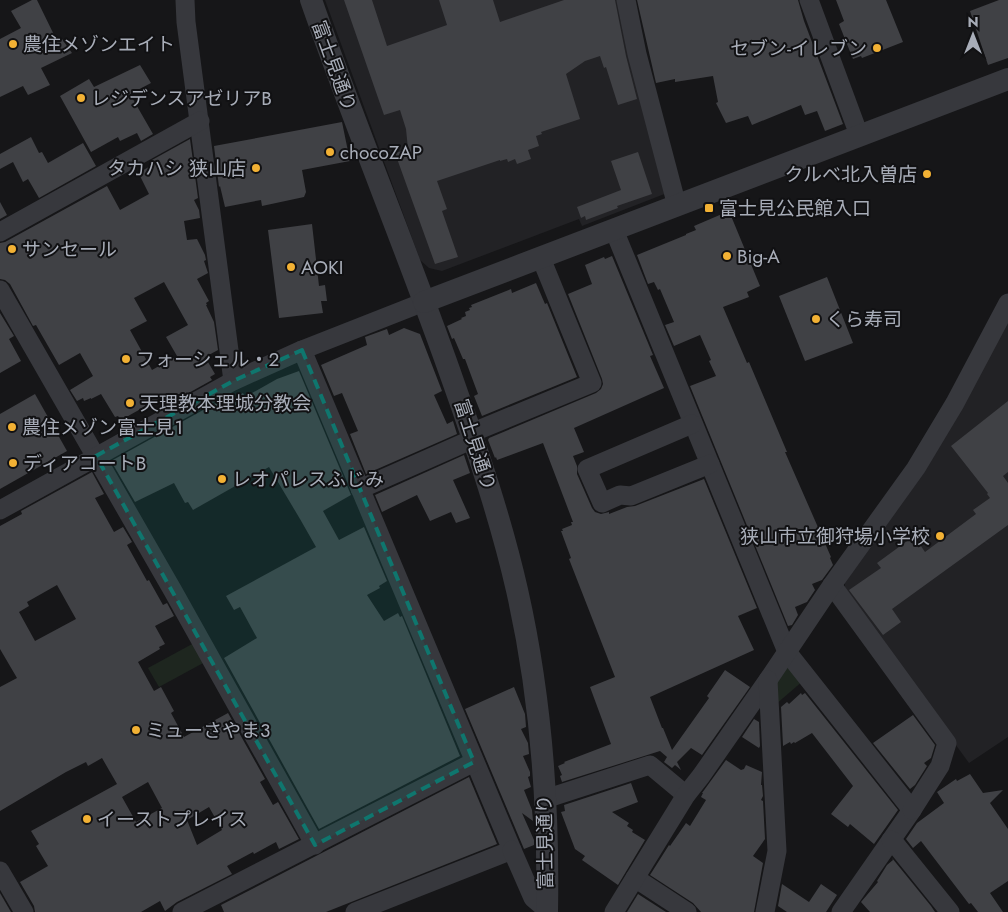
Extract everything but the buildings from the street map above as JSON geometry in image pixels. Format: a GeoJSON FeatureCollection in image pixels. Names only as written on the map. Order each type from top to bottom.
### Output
{"type":"FeatureCollection","features":[{"type":"Feature","properties":{"kind":"street"},"geometry":{"type":"LineString","coordinates":[[173,0],[186,22]]}},
{"type":"Feature","properties":{"kind":"street"},"geometry":{"type":"LineString","coordinates":[[185,0],[186,22],[233,381]]}},
{"type":"Feature","properties":{"kind":"street","name":"富士見通り"},"geometry":{"type":"LineString","coordinates":[[310,0],[424,302],[472,436],[503,536],[527,636],[539,717],[545,799],[547,911]]}},
{"type":"Feature","properties":{"kind":"street"},"geometry":{"type":"LineString","coordinates":[[626,0],[677,206]]}},
{"type":"Feature","properties":{"kind":"street"},"geometry":{"type":"LineString","coordinates":[[809,0],[858,136]]}},
{"type":"Feature","properties":{"kind":"street"},"geometry":{"type":"LineString","coordinates":[[0,510],[233,381],[302,350],[1008,79]]}},
{"type":"Feature","properties":{"kind":"street"},"geometry":{"type":"LineString","coordinates":[[0,232],[200,121]]}},
{"type":"Feature","properties":{"kind":"street"},"geometry":{"type":"LineString","coordinates":[[614,230],[787,652],[912,810]]}},
{"type":"Feature","properties":{"kind":"street"},"geometry":{"type":"LineString","coordinates":[[360,489],[472,436],[592,383],[541,258]]}},
{"type":"Feature","properties":{"kind":"street"},"geometry":{"type":"LineString","coordinates":[[0,290],[96,456],[315,845]]}},
{"type":"Feature","properties":{"kind":"street"},"geometry":{"type":"LineString","coordinates":[[614,912],[686,795],[916,468],[954,403],[1008,303]]}},
{"type":"Feature","properties":{"kind":"street"},"geometry":{"type":"LineString","coordinates":[[302,350],[512,850],[533,898],[547,911]]}},
{"type":"Feature","properties":{"kind":"street"},"geometry":{"type":"LineString","coordinates":[[692,424],[587,469],[602,503],[620,495],[631,496],[710,464]]}},
{"type":"Feature","properties":{"kind":"street"},"geometry":{"type":"LineString","coordinates":[[832,585],[947,743],[940,766],[847,909]]}},
{"type":"Feature","properties":{"kind":"street"},"geometry":{"type":"LineString","coordinates":[[765,912],[777,851],[768,680]]}},
{"type":"Feature","properties":{"kind":"street"},"geometry":{"type":"LineString","coordinates":[[182,912],[474,762]]}},
{"type":"Feature","properties":{"kind":"street"},"geometry":{"type":"LineString","coordinates":[[545,799],[650,764],[686,795]]}},
{"type":"Feature","properties":{"kind":"street"},"geometry":{"type":"LineString","coordinates":[[891,840],[950,912]]}},
{"type":"Feature","properties":{"kind":"street"},"geometry":{"type":"LineString","coordinates":[[356,912],[512,850]]}},
{"type":"Feature","properties":{"kind":"street"},"geometry":{"type":"LineString","coordinates":[[0,870],[24,912]]}},
{"type":"Feature","properties":{"kind":"street"},"geometry":{"type":"LineString","coordinates":[[635,878],[687,912]]}},
{"type":"Feature","properties":{"kind":"highlighted area"},"geometry":{"type":"Polygon","coordinates":[[[302,350],[474,762],[315,845],[96,456],[233,381],[302,350]]]}},
{"type":"Feature","properties":{"kind":"shaded area"},"geometry":{"type":"Polygon","coordinates":[[[325,0],[620,0],[667,193],[582,226],[579,219],[442,271],[429,268],[420,260],[325,0]]]}},
{"type":"Feature","properties":{"kind":"shaded area","name":"狭山市立御狩場小学校"},"geometry":{"type":"Polygon","coordinates":[[[1008,317],[1008,737],[969,763],[845,593],[845,574],[1008,317]]]}},
{"type":"Feature","properties":{"kind":"shaded area"},"geometry":{"type":"Polygon","coordinates":[[[194,643],[205,662],[159,687],[148,668],[194,643]]]}},
{"type":"Feature","properties":{"kind":"shaded area"},"geometry":{"type":"Polygon","coordinates":[[[782,663],[804,680],[775,705],[774,675],[782,663]]]}},
{"type":"Feature","properties":{"kind":"place","name":"農住メゾンエイト"},"geometry":{"type":"Point","coordinates":[13,44]}},
{"type":"Feature","properties":{"kind":"place","name":"セブン-イレブン"},"geometry":{"type":"Point","coordinates":[877,48]}},
{"type":"Feature","properties":{"kind":"place","name":"レジデンスアゼリアB"},"geometry":{"type":"Point","coordinates":[81,98]}},
{"type":"Feature","properties":{"kind":"place","name":"chocoZAP"},"geometry":{"type":"Point","coordinates":[330,152]}},
{"type":"Feature","properties":{"kind":"place","name":"タカハシ 狭山店"},"geometry":{"type":"Point","coordinates":[256,168]}},
{"type":"Feature","properties":{"kind":"place","name":"クルベ北入曽店"},"geometry":{"type":"Point","coordinates":[927,174]}},
{"type":"Feature","properties":{"kind":"place","name":"富士見公民館入口"},"geometry":{"type":"Point","coordinates":[709,208]}},
{"type":"Feature","properties":{"kind":"place","name":"サンセール"},"geometry":{"type":"Point","coordinates":[12,249]}},
{"type":"Feature","properties":{"kind":"place","name":"Big-A"},"geometry":{"type":"Point","coordinates":[727,256]}},
{"type":"Feature","properties":{"kind":"place","name":"AOKI"},"geometry":{"type":"Point","coordinates":[291,267]}},
{"type":"Feature","properties":{"kind":"place","name":"くら寿司"},"geometry":{"type":"Point","coordinates":[816,319]}},
{"type":"Feature","properties":{"kind":"place","name":"フォーシェル・2"},"geometry":{"type":"Point","coordinates":[126,359]}},
{"type":"Feature","properties":{"kind":"place","name":"天理教本理城分教会"},"geometry":{"type":"Point","coordinates":[130,403]}},
{"type":"Feature","properties":{"kind":"place","name":"農住メゾン富士見１"},"geometry":{"type":"Point","coordinates":[12,427]}},
{"type":"Feature","properties":{"kind":"place","name":"ディアコートB"},"geometry":{"type":"Point","coordinates":[13,463]}},
{"type":"Feature","properties":{"kind":"place","name":"レオパレスふじみ"},"geometry":{"type":"Point","coordinates":[222,479]}},
{"type":"Feature","properties":{"kind":"place","name":"狭山市立御狩場小学校"},"geometry":{"type":"Point","coordinates":[940,536]}},
{"type":"Feature","properties":{"kind":"place","name":"ミューさやま3"},"geometry":{"type":"Point","coordinates":[136,730]}},
{"type":"Feature","properties":{"kind":"place","name":"イーストプレイス"},"geometry":{"type":"Point","coordinates":[87,819]}}]}
